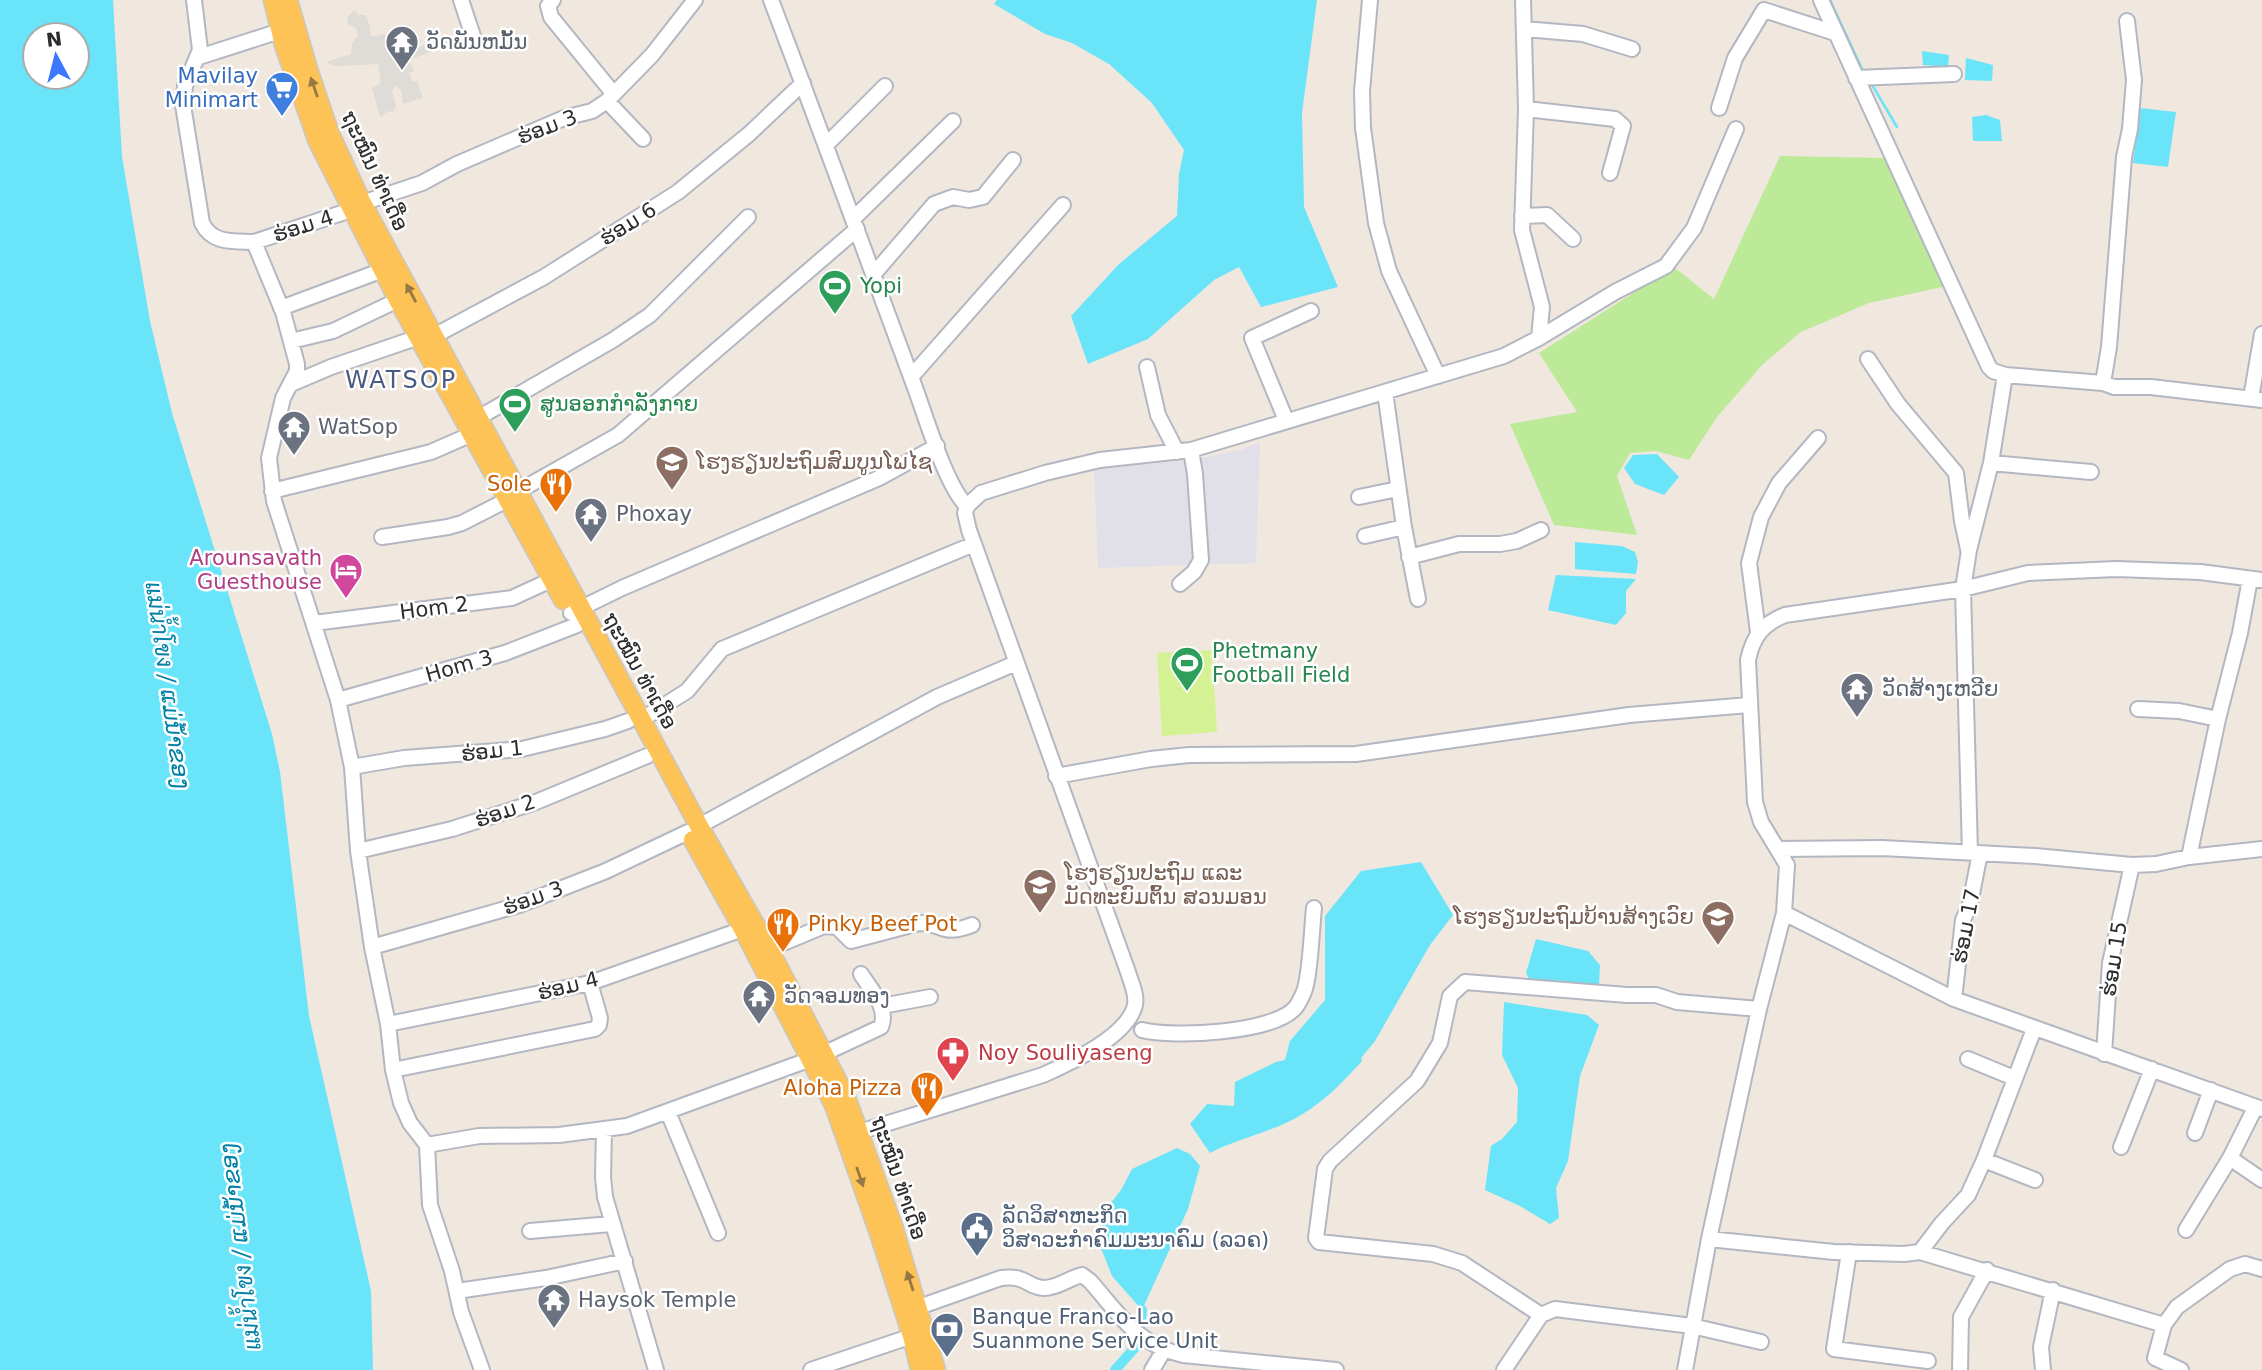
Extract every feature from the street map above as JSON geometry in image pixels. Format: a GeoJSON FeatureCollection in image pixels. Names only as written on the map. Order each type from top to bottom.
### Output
{"type":"FeatureCollection","features":[{"type":"Feature","properties":{"kind":"main road","name":"ຖະໝົນ ທ່າເດື່ອ"},"geometry":{"type":"LineString","coordinates":[[273,0],[280,32],[318,142],[357,207],[576,616],[635,720],[743,929],[817,1056]]}},
{"type":"Feature","properties":{"kind":"main road","name":"ຖະໝົນ ທ່າເດື່ອ"},"geometry":{"type":"LineString","coordinates":[[288,0],[330,134],[383,270],[398,300],[427,336]]}},
{"type":"Feature","properties":{"kind":"main road","name":"ຖະໝົນ ທ່າເດື່ອ"},"geometry":{"type":"LineString","coordinates":[[512,496],[551,580],[576,616]]}},
{"type":"Feature","properties":{"kind":"main road","name":"ຖະໝົນ ທ່າເດື່ອ"},"geometry":{"type":"LineString","coordinates":[[635,720],[648,756],[769,949],[852,1134],[919,1307],[936,1370]]}},
{"type":"Feature","properties":{"kind":"main road","name":"ຖະໝົນ ທ່າເດື່ອ"},"geometry":{"type":"LineString","coordinates":[[852,1134],[920,1370]]}},
{"type":"Feature","properties":{"kind":"street"},"geometry":{"type":"LineString","coordinates":[[194,0],[200,50],[185,86],[183,105],[202,223],[210,235],[217,238],[254,242],[281,308],[297,364],[297,371],[283,398],[269,458],[272,491],[296,576],[338,700],[352,767],[358,851],[372,947],[388,1024],[393,1070],[401,1103],[410,1123],[427,1145],[429,1205],[442,1237],[461,1312],[482,1370]]}},
{"type":"Feature","properties":{"kind":"street"},"geometry":{"type":"LineString","coordinates":[[461,0],[474,39]]}},
{"type":"Feature","properties":{"kind":"street"},"geometry":{"type":"LineString","coordinates":[[553,0],[548,6],[551,17],[643,139]]}},
{"type":"Feature","properties":{"kind":"street","name":"ຮ່ອມ 3"},"geometry":{"type":"LineString","coordinates":[[357,207],[422,183],[457,164],[564,118],[592,111],[652,55],[695,0]]}},
{"type":"Feature","properties":{"kind":"street"},"geometry":{"type":"LineString","coordinates":[[771,0],[827,144],[937,446],[957,497],[967,506]]}},
{"type":"Feature","properties":{"kind":"street"},"geometry":{"type":"LineString","coordinates":[[1370,0],[1362,91],[1363,128],[1376,223],[1389,271],[1438,376]]}},
{"type":"Feature","properties":{"kind":"street"},"geometry":{"type":"LineString","coordinates":[[1523,0],[1526,109],[1522,230],[1542,307],[1539,338]]}},
{"type":"Feature","properties":{"kind":"street"},"geometry":{"type":"LineString","coordinates":[[1821,0],[1989,367],[2005,375],[2257,399],[2262,334]]}},
{"type":"Feature","properties":{"kind":"street"},"geometry":{"type":"LineString","coordinates":[[1719,108],[1735,58],[1764,9],[1835,33]]}},
{"type":"Feature","properties":{"kind":"street"},"geometry":{"type":"LineString","coordinates":[[2104,383],[2124,157],[2130,129],[2134,79],[2127,21]]}},
{"type":"Feature","properties":{"kind":"street"},"geometry":{"type":"LineString","coordinates":[[1524,29],[1583,34],[1632,50]]}},
{"type":"Feature","properties":{"kind":"street"},"geometry":{"type":"LineString","coordinates":[[199,57],[280,32]]}},
{"type":"Feature","properties":{"kind":"street"},"geometry":{"type":"LineString","coordinates":[[1856,78],[1954,74]]}},
{"type":"Feature","properties":{"kind":"street","name":"ຮ່ອມ 6"},"geometry":{"type":"LineString","coordinates":[[291,384],[331,366],[427,336],[544,277],[678,192],[749,134],[803,83]]}},
{"type":"Feature","properties":{"kind":"street"},"geometry":{"type":"LineString","coordinates":[[827,144],[885,86]]}},
{"type":"Feature","properties":{"kind":"street"},"geometry":{"type":"LineString","coordinates":[[1526,109],[1615,119],[1621,122],[1623,126],[1610,173]]}},
{"type":"Feature","properties":{"kind":"street"},"geometry":{"type":"LineString","coordinates":[[382,537],[462,523],[618,435],[855,224],[953,121]]}},
{"type":"Feature","properties":{"kind":"street"},"geometry":{"type":"LineString","coordinates":[[852,1134],[1074,1062],[1115,1032],[1133,1011],[1135,995],[965,521],[967,506],[981,493],[1045,473],[1100,460],[1184,451],[1504,356],[1666,266],[1694,228],[1736,129]]}},
{"type":"Feature","properties":{"kind":"street"},"geometry":{"type":"LineString","coordinates":[[873,275],[934,204],[953,197],[969,200],[983,197],[1013,160]]}},
{"type":"Feature","properties":{"kind":"street"},"geometry":{"type":"LineString","coordinates":[[911,377],[1063,205]]}},
{"type":"Feature","properties":{"kind":"street","name":"ຮ່ອມ 4"},"geometry":{"type":"LineString","coordinates":[[254,242],[357,207]]}},
{"type":"Feature","properties":{"kind":"street"},"geometry":{"type":"LineString","coordinates":[[1522,216],[1547,215],[1573,239]]}},
{"type":"Feature","properties":{"kind":"street"},"geometry":{"type":"LineString","coordinates":[[272,491],[431,452],[650,315],[748,217]]}},
{"type":"Feature","properties":{"kind":"street"},"geometry":{"type":"LineString","coordinates":[[281,308],[383,270]]}},
{"type":"Feature","properties":{"kind":"street"},"geometry":{"type":"LineString","coordinates":[[291,341],[333,331],[398,300]]}},
{"type":"Feature","properties":{"kind":"street"},"geometry":{"type":"LineString","coordinates":[[1286,420],[1252,338],[1311,311]]}},
{"type":"Feature","properties":{"kind":"street"},"geometry":{"type":"LineString","coordinates":[[1868,359],[1898,404],[1956,473],[1969,550]]}},
{"type":"Feature","properties":{"kind":"street"},"geometry":{"type":"LineString","coordinates":[[1147,367],[1158,415],[1184,451],[1195,474],[1201,559],[1194,572],[1180,584]]}},
{"type":"Feature","properties":{"kind":"street","name":"ຮ່ອມ 17"},"geometry":{"type":"LineString","coordinates":[[1954,999],[1963,920],[1970,904],[1975,853],[1963,589],[1969,550],[1991,463],[2005,375]]}},
{"type":"Feature","properties":{"kind":"street"},"geometry":{"type":"LineString","coordinates":[[1385,393],[1404,527],[1418,599]]}},
{"type":"Feature","properties":{"kind":"street"},"geometry":{"type":"LineString","coordinates":[[1758,632],[1749,563],[1761,517],[1779,484],[1818,438]]}},
{"type":"Feature","properties":{"kind":"street","name":"Hom 3"},"geometry":{"type":"LineString","coordinates":[[338,700],[505,653],[622,589],[879,478],[937,446]]}},
{"type":"Feature","properties":{"kind":"street"},"geometry":{"type":"LineString","coordinates":[[1991,463],[2091,472]]}},
{"type":"Feature","properties":{"kind":"street"},"geometry":{"type":"LineString","coordinates":[[1359,497],[1398,489]]}},
{"type":"Feature","properties":{"kind":"street"},"geometry":{"type":"LineString","coordinates":[[1365,536],[1404,527]]}},
{"type":"Feature","properties":{"kind":"street"},"geometry":{"type":"LineString","coordinates":[[1409,557],[1459,544],[1500,544],[1517,541],[1541,530]]}},
{"type":"Feature","properties":{"kind":"street","name":"ຮ່ອມ 1"},"geometry":{"type":"LineString","coordinates":[[352,767],[404,758],[522,749],[635,720],[687,691],[722,649],[974,544]]}},
{"type":"Feature","properties":{"kind":"street"},"geometry":{"type":"LineString","coordinates":[[1685,1370],[1709,1239],[1759,1009],[1784,913],[1788,873],[1784,859],[1761,822],[1755,802],[1748,660],[1758,632],[1767,624],[1786,615],[1963,589],[2028,573],[2069,570],[2200,572],[2256,580],[2218,719],[2189,857]]}},
{"type":"Feature","properties":{"kind":"street","name":"Hom 2"},"geometry":{"type":"LineString","coordinates":[[314,623],[512,598],[551,580]]}},
{"type":"Feature","properties":{"kind":"street","name":"ຮ່ອມ 3"},"geometry":{"type":"LineString","coordinates":[[372,947],[519,905],[606,871],[693,829],[937,697],[1016,663]]}},
{"type":"Feature","properties":{"kind":"street"},"geometry":{"type":"LineString","coordinates":[[1056,776],[1189,755],[1356,754],[1629,715],[1749,705]]}},
{"type":"Feature","properties":{"kind":"street"},"geometry":{"type":"LineString","coordinates":[[2138,709],[2179,711],[2218,719]]}},
{"type":"Feature","properties":{"kind":"street","name":"ຮ່ອມ 2"},"geometry":{"type":"LineString","coordinates":[[358,851],[452,829],[524,806],[648,756]]}},
{"type":"Feature","properties":{"kind":"street"},"geometry":{"type":"LineString","coordinates":[[1778,849],[1882,848],[2132,865],[2262,849]]}},
{"type":"Feature","properties":{"kind":"street","name":"ຮ່ອມ 15"},"geometry":{"type":"LineString","coordinates":[[2104,1054],[2110,963],[2132,865]]}},
{"type":"Feature","properties":{"kind":"street"},"geometry":{"type":"LineString","coordinates":[[1142,1030],[1157,1034],[1230,1030],[1272,1021],[1294,1010],[1305,991],[1314,908]]}},
{"type":"Feature","properties":{"kind":"street"},"geometry":{"type":"LineString","coordinates":[[1784,913],[1954,999],[2259,1109],[2186,1230]]}},
{"type":"Feature","properties":{"kind":"street"},"geometry":{"type":"LineString","coordinates":[[769,949],[824,926],[837,927],[851,941],[919,923],[956,932],[972,925]]}},
{"type":"Feature","properties":{"kind":"street","name":"ຮ່ອມ 4"},"geometry":{"type":"LineString","coordinates":[[388,1024],[590,983],[743,929]]}},
{"type":"Feature","properties":{"kind":"street"},"geometry":{"type":"LineString","coordinates":[[427,1145],[479,1136],[522,1137],[627,1126],[817,1056],[881,1027],[882,1006],[861,974]]}},
{"type":"Feature","properties":{"kind":"street"},"geometry":{"type":"LineString","coordinates":[[1541,1315],[1462,1263],[1433,1254],[1316,1241],[1323,1178],[1330,1161],[1418,1081],[1440,1043],[1450,996],[1465,982],[1656,995],[1677,1002],[1759,1009]]}},
{"type":"Feature","properties":{"kind":"street"},"geometry":{"type":"LineString","coordinates":[[393,1070],[595,1028],[599,1025],[600,1018],[590,983]]}},
{"type":"Feature","properties":{"kind":"street"},"geometry":{"type":"LineString","coordinates":[[882,1006],[930,997]]}},
{"type":"Feature","properties":{"kind":"street"},"geometry":{"type":"LineString","coordinates":[[1115,1032],[1130,1035],[1138,1034],[1142,1030],[1142,1021],[1133,1011]]}},
{"type":"Feature","properties":{"kind":"street"},"geometry":{"type":"LineString","coordinates":[[1920,1252],[1968,1195],[2034,1029]]}},
{"type":"Feature","properties":{"kind":"street"},"geometry":{"type":"LineString","coordinates":[[1968,1059],[2014,1078]]}},
{"type":"Feature","properties":{"kind":"street"},"geometry":{"type":"LineString","coordinates":[[2121,1147],[2152,1069]]}},
{"type":"Feature","properties":{"kind":"street"},"geometry":{"type":"LineString","coordinates":[[2196,1133],[2211,1090]]}},
{"type":"Feature","properties":{"kind":"street"},"geometry":{"type":"LineString","coordinates":[[668,1112],[718,1233]]}},
{"type":"Feature","properties":{"kind":"street"},"geometry":{"type":"LineString","coordinates":[[604,1130],[603,1177],[611,1224],[625,1261],[656,1370]]}},
{"type":"Feature","properties":{"kind":"street"},"geometry":{"type":"LineString","coordinates":[[2230,1158],[2262,1180]]}},
{"type":"Feature","properties":{"kind":"street"},"geometry":{"type":"LineString","coordinates":[[1984,1160],[2035,1180]]}},
{"type":"Feature","properties":{"kind":"street"},"geometry":{"type":"LineString","coordinates":[[530,1231],[611,1224]]}},
{"type":"Feature","properties":{"kind":"street"},"geometry":{"type":"LineString","coordinates":[[1709,1239],[1849,1252],[1920,1252],[2164,1325]]}},
{"type":"Feature","properties":{"kind":"street"},"geometry":{"type":"LineString","coordinates":[[1849,1252],[1835,1349],[1928,1362]]}},
{"type":"Feature","properties":{"kind":"street"},"geometry":{"type":"LineString","coordinates":[[457,1291],[546,1278],[625,1261]]}},
{"type":"Feature","properties":{"kind":"street"},"geometry":{"type":"LineString","coordinates":[[2181,1370],[2153,1364],[2164,1325],[2177,1307],[2230,1269],[2245,1264],[2262,1269]]}},
{"type":"Feature","properties":{"kind":"street"},"geometry":{"type":"LineString","coordinates":[[1960,1370],[1961,1317],[1987,1270]]}},
{"type":"Feature","properties":{"kind":"street"},"geometry":{"type":"LineString","coordinates":[[919,1307],[1001,1278],[1014,1276],[1027,1279],[1036,1287],[1047,1288],[1082,1275],[1139,1336],[1164,1350],[1183,1355],[1336,1370]]}},
{"type":"Feature","properties":{"kind":"street"},"geometry":{"type":"LineString","coordinates":[[2043,1370],[2041,1347],[2053,1290]]}},
{"type":"Feature","properties":{"kind":"street"},"geometry":{"type":"LineString","coordinates":[[1504,1370],[1541,1315],[1555,1309],[1692,1326],[1760,1342]]}},
{"type":"Feature","properties":{"kind":"street"},"geometry":{"type":"LineString","coordinates":[[811,1370],[912,1336]]}},
{"type":"Feature","properties":{"kind":"street"},"geometry":{"type":"LineString","coordinates":[[1152,1370],[1164,1350]]}},
{"type":"Feature","properties":{"kind":"shaded area"},"geometry":{"type":"Polygon","coordinates":[[[354,10],[359,15],[365,15],[371,37],[385,34],[390,52],[407,46],[410,50],[466,31],[467,39],[409,60],[414,71],[409,73],[412,81],[417,81],[423,98],[403,104],[401,90],[396,86],[392,91],[396,107],[393,112],[388,111],[380,117],[372,88],[381,83],[378,64],[335,66],[326,62],[351,54],[352,44],[358,36],[356,28],[348,24],[347,18],[354,10]]]}},
{"type":"Feature","properties":{"kind":"shaded area"},"geometry":{"type":"Polygon","coordinates":[[[1260,442],[1256,563],[1098,568],[1094,469],[1192,460],[1241,450],[1260,442]]]}},
{"type":"Feature","properties":{"kind":"green space"},"geometry":{"type":"Polygon","coordinates":[[[1780,156],[1886,158],[1947,286],[1869,303],[1801,332],[1763,364],[1717,417],[1689,460],[1656,451],[1630,453],[1617,476],[1637,535],[1554,525],[1510,424],[1577,412],[1539,353],[1674,267],[1714,299],[1780,156]]]}},
{"type":"Feature","properties":{"kind":"green space","name":"Phetmany Football Field"},"geometry":{"type":"Polygon","coordinates":[[[1212,650],[1217,732],[1162,736],[1157,653],[1212,650]]]}},
{"type":"Feature","properties":{"kind":"water","name":"แม่น้ำโขง / ແມ່ນ້ຳຂອງ"},"geometry":{"type":"Polygon","coordinates":[[[0,0],[113,0],[122,157],[150,321],[172,413],[272,734],[280,772],[309,1016],[371,1291],[373,1370],[0,1370],[0,0]]]}},
{"type":"Feature","properties":{"kind":"water"},"geometry":{"type":"Polygon","coordinates":[[[997,0],[1317,0],[1302,113],[1304,207],[1338,287],[1261,307],[1239,267],[1214,280],[1148,339],[1088,364],[1071,316],[1119,264],[1177,216],[1179,174],[1184,150],[1152,103],[1109,64],[1072,43],[1045,34],[994,4],[997,0]]]}},
{"type":"Feature","properties":{"kind":"water"},"geometry":{"type":"Polygon","coordinates":[[[1922,51],[1949,55],[1948,67],[1923,65],[1922,51]]]}},
{"type":"Feature","properties":{"kind":"water"},"geometry":{"type":"Polygon","coordinates":[[[1966,58],[1993,65],[1992,81],[1965,80],[1966,58]]]}},
{"type":"Feature","properties":{"kind":"water"},"geometry":{"type":"Polygon","coordinates":[[[2140,108],[2176,112],[2168,167],[2133,163],[2140,108]]]}},
{"type":"Feature","properties":{"kind":"water"},"geometry":{"type":"Polygon","coordinates":[[[1986,115],[2000,120],[2002,141],[1973,141],[1972,117],[1986,115]]]}},
{"type":"Feature","properties":{"kind":"water"},"geometry":{"type":"Polygon","coordinates":[[[1657,454],[1679,477],[1664,495],[1635,484],[1624,468],[1633,455],[1657,454]]]}},
{"type":"Feature","properties":{"kind":"water"},"geometry":{"type":"Polygon","coordinates":[[[1575,542],[1622,546],[1635,552],[1638,562],[1636,574],[1575,569],[1575,542]]]}},
{"type":"Feature","properties":{"kind":"water"},"geometry":{"type":"Polygon","coordinates":[[[1556,575],[1636,579],[1626,591],[1626,613],[1616,625],[1548,610],[1556,575]]]}},
{"type":"Feature","properties":{"kind":"water"},"geometry":{"type":"Polygon","coordinates":[[[1421,862],[1453,915],[1430,945],[1375,1041],[1361,1058],[1362,1061],[1341,1084],[1310,1110],[1279,1126],[1210,1153],[1190,1124],[1207,1104],[1234,1106],[1235,1082],[1285,1060],[1290,1041],[1325,1000],[1325,916],[1361,871],[1421,862]]]}},
{"type":"Feature","properties":{"kind":"water"},"geometry":{"type":"Polygon","coordinates":[[[1536,939],[1588,951],[1600,965],[1599,986],[1531,983],[1526,973],[1536,939]]]}},
{"type":"Feature","properties":{"kind":"water"},"geometry":{"type":"Polygon","coordinates":[[[1504,1002],[1587,1015],[1599,1025],[1580,1076],[1568,1161],[1556,1188],[1559,1218],[1550,1224],[1485,1190],[1491,1146],[1502,1139],[1517,1122],[1518,1088],[1502,1055],[1504,1002]]]}},
{"type":"Feature","properties":{"kind":"water"},"geometry":{"type":"Polygon","coordinates":[[[1177,1148],[1190,1154],[1200,1166],[1188,1209],[1142,1310],[1112,1276],[1101,1248],[1100,1217],[1121,1190],[1132,1169],[1177,1148]]]}},
{"type":"Feature","properties":{"kind":"waterway"},"geometry":{"type":"LineString","coordinates":[[1830,0],[1863,71]]}},
{"type":"Feature","properties":{"kind":"waterway"},"geometry":{"type":"LineString","coordinates":[[1871,83],[1897,127]]}},
{"type":"Feature","properties":{"kind":"waterway"},"geometry":{"type":"LineString","coordinates":[[1140,1330],[1142,1310]]}},
{"type":"Feature","properties":{"kind":"waterway"},"geometry":{"type":"LineString","coordinates":[[1115,1370],[1139,1343]]}},
{"type":"Feature","properties":{"kind":"place","name":"ວັດພັນຫມັ້ນ"},"geometry":{"type":"Point","coordinates":[402,72]}},
{"type":"Feature","properties":{"kind":"place","name":"Mavilay Minimart"},"geometry":{"type":"Point","coordinates":[282,118]}},
{"type":"Feature","properties":{"kind":"place","name":"Yopi"},"geometry":{"type":"Point","coordinates":[835,316]}},
{"type":"Feature","properties":{"kind":"place","name":"ສູນອອກກຳລັງກາຍ"},"geometry":{"type":"Point","coordinates":[515,434]}},
{"type":"Feature","properties":{"kind":"place","name":"WatSop"},"geometry":{"type":"Point","coordinates":[294,457]}},
{"type":"Feature","properties":{"kind":"place","name":"ໂຮງຮຽນປະຖົມສົມບູນໂພໄຊ"},"geometry":{"type":"Point","coordinates":[672,492]}},
{"type":"Feature","properties":{"kind":"place","name":"Sole"},"geometry":{"type":"Point","coordinates":[556,514]}},
{"type":"Feature","properties":{"kind":"place","name":"Phoxay"},"geometry":{"type":"Point","coordinates":[591,544]}},
{"type":"Feature","properties":{"kind":"place","name":"Arounsavath Guesthouse"},"geometry":{"type":"Point","coordinates":[346,600]}},
{"type":"Feature","properties":{"kind":"place","name":"Phetmany Football Field"},"geometry":{"type":"Point","coordinates":[1187,693]}},
{"type":"Feature","properties":{"kind":"place","name":"ວັດສ້າງເຫວີຍ"},"geometry":{"type":"Point","coordinates":[1857,719]}},
{"type":"Feature","properties":{"kind":"place","name":"ໂຮງຮຽນປະຖົມ ແລະ ມັດທະຍົມຕົ້ນ ສວນມອນ"},"geometry":{"type":"Point","coordinates":[1040,915]}},
{"type":"Feature","properties":{"kind":"place","name":"ໂຮງຮຽນປະຖົມບ້ານສ້າງເວົຍ"},"geometry":{"type":"Point","coordinates":[1718,947]}},
{"type":"Feature","properties":{"kind":"place","name":"Pinky Beef Pot"},"geometry":{"type":"Point","coordinates":[783,954]}},
{"type":"Feature","properties":{"kind":"place","name":"ວັດຈອມທອງ"},"geometry":{"type":"Point","coordinates":[759,1026]}},
{"type":"Feature","properties":{"kind":"place","name":"Noy Souliyaseng"},"geometry":{"type":"Point","coordinates":[953,1083]}},
{"type":"Feature","properties":{"kind":"place","name":"Aloha Pizza"},"geometry":{"type":"Point","coordinates":[927,1118]}},
{"type":"Feature","properties":{"kind":"place","name":"ລັດວິສາຫະກິດ ວິສາວະກຳຄົມມະນາຄົມ (ລວຄ)"},"geometry":{"type":"Point","coordinates":[977,1258]}},
{"type":"Feature","properties":{"kind":"place","name":"Haysok Temple"},"geometry":{"type":"Point","coordinates":[554,1330]}},
{"type":"Feature","properties":{"kind":"place","name":"Banque Franco-Lao Suanmone Service Unit"},"geometry":{"type":"Point","coordinates":[947,1359]}},
{"type":"Feature","properties":{"kind":"district","name":"WATSOP"},"geometry":{"type":"Point","coordinates":[401,380]}}]}
